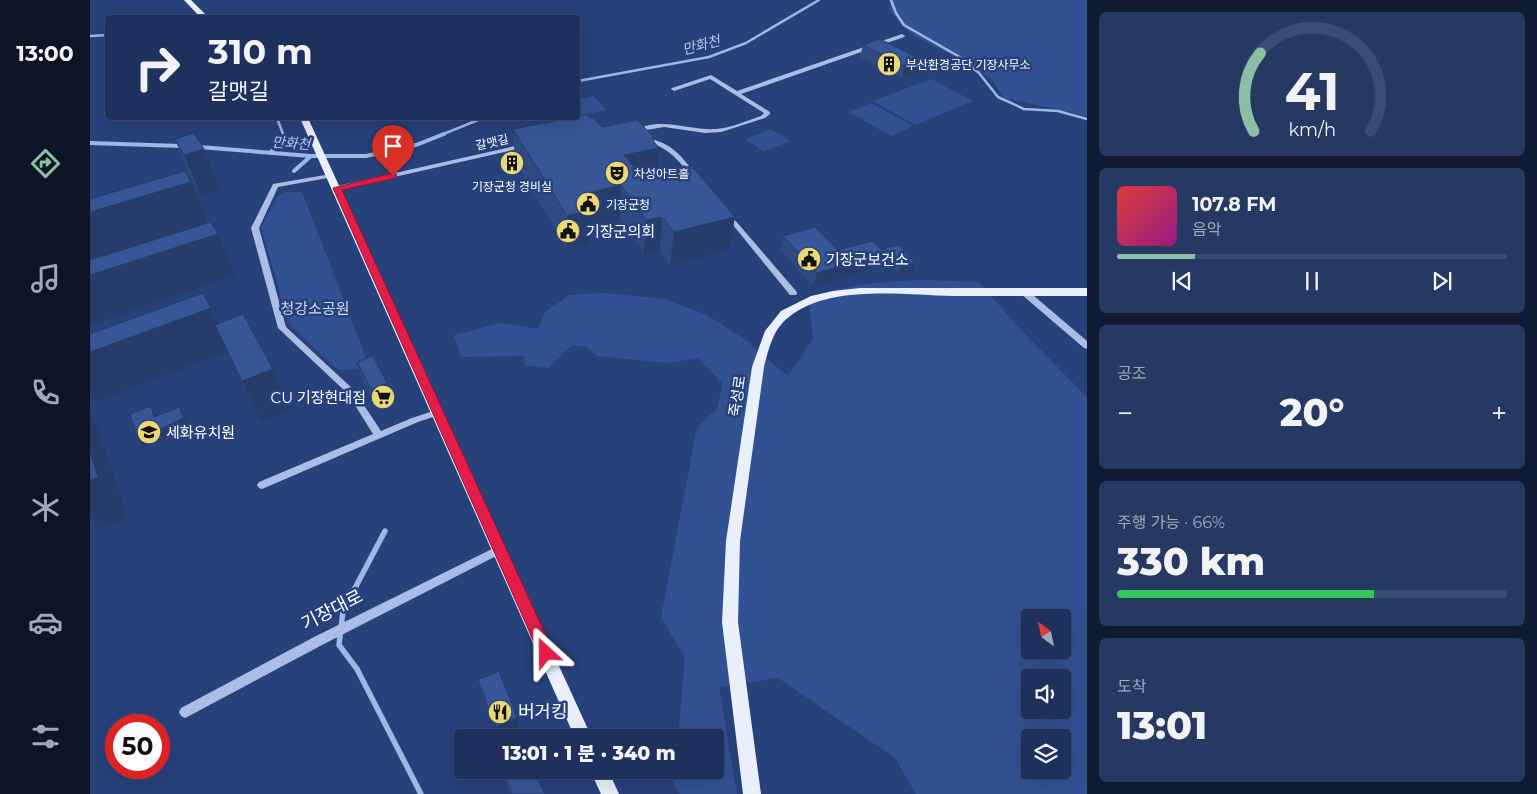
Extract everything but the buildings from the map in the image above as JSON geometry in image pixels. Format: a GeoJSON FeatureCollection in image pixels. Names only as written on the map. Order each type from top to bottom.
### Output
{"type":"FeatureCollection","features":[{"type":"Feature","properties":{"kind":"main road"},"geometry":{"type":"LineString","coordinates":[[187,0],[203,15]]}},
{"type":"Feature","properties":{"kind":"main road"},"geometry":{"type":"LineString","coordinates":[[305,120],[439,412],[580,729]]}},
{"type":"Feature","properties":{"kind":"main road","name":"죽성로"},"geometry":{"type":"LineString","coordinates":[[752,794],[730,622],[733,541],[758,367],[764,341],[785,314],[819,297],[902,291],[1087,292]]}},
{"type":"Feature","properties":{"kind":"main road"},"geometry":{"type":"LineString","coordinates":[[603,779],[610,794]]}},
{"type":"Feature","properties":{"kind":"street"},"geometry":{"type":"LineString","coordinates":[[737,93],[902,36]]}},
{"type":"Feature","properties":{"kind":"street"},"geometry":{"type":"LineString","coordinates":[[674,89],[711,77],[768,113],[763,117],[719,131],[656,127],[644,128],[629,138],[661,143],[671,148],[698,180]]}},
{"type":"Feature","properties":{"kind":"street","name":"갈맷길"},"geometry":{"type":"LineString","coordinates":[[379,435],[351,392],[282,328],[256,228],[275,185],[333,179],[534,144]]}},
{"type":"Feature","properties":{"kind":"street"},"geometry":{"type":"LineString","coordinates":[[721,208],[794,293]]}},
{"type":"Feature","properties":{"kind":"street"},"geometry":{"type":"LineString","coordinates":[[1024,292],[1087,346]]}},
{"type":"Feature","properties":{"kind":"street"},"geometry":{"type":"LineString","coordinates":[[262,485],[379,435],[439,412]]}},
{"type":"Feature","properties":{"kind":"street","name":"기장대로"},"geometry":{"type":"LineString","coordinates":[[185,712],[318,641],[500,549]]}},
{"type":"Feature","properties":{"kind":"green space"},"geometry":{"type":"Polygon","coordinates":[[[891,0],[1087,0],[1087,116],[1004,98],[992,80],[974,66],[914,36],[903,27],[889,9],[891,0]]]}},
{"type":"Feature","properties":{"kind":"green space"},"geometry":{"type":"Polygon","coordinates":[[[931,79],[973,101],[915,125],[873,101],[931,79]]]}},
{"type":"Feature","properties":{"kind":"green space"},"geometry":{"type":"Polygon","coordinates":[[[594,96],[606,110],[580,116],[580,99],[594,96]]]}},
{"type":"Feature","properties":{"kind":"green space"},"geometry":{"type":"Polygon","coordinates":[[[871,103],[913,126],[891,136],[849,112],[871,103]]]}},
{"type":"Feature","properties":{"kind":"green space"},"geometry":{"type":"Polygon","coordinates":[[[771,129],[790,141],[764,152],[745,139],[771,129]]]}},
{"type":"Feature","properties":{"kind":"green space","name":"청강소공원"},"geometry":{"type":"Polygon","coordinates":[[[285,192],[302,192],[370,368],[338,370],[289,325],[261,227],[277,198],[285,192]]]}},
{"type":"Feature","properties":{"kind":"green space"},"geometry":{"type":"Polygon","coordinates":[[[926,280],[979,282],[1010,318],[1087,397],[1087,794],[916,794],[895,758],[778,678],[719,687],[737,794],[680,794],[673,783],[674,779],[724,779],[724,729],[679,729],[685,658],[661,617],[697,427],[718,407],[722,383],[698,358],[669,363],[597,356],[587,347],[572,345],[548,368],[525,365],[524,356],[461,357],[454,335],[501,323],[538,329],[544,313],[569,295],[604,293],[664,299],[705,314],[740,336],[788,376],[813,339],[809,299],[836,290],[882,282],[926,280]]]}},
{"type":"Feature","properties":{"kind":"waterway","name":"만화천"},"geometry":{"type":"LineString","coordinates":[[580,81],[709,57],[746,43],[819,0]]}},
{"type":"Feature","properties":{"kind":"waterway"},"geometry":{"type":"LineString","coordinates":[[891,0],[896,13],[904,25],[958,56],[979,73],[998,97],[1024,109],[1058,111],[1087,119]]}},
{"type":"Feature","properties":{"kind":"waterway"},"geometry":{"type":"LineString","coordinates":[[90,36],[105,35]]}},
{"type":"Feature","properties":{"kind":"waterway"},"geometry":{"type":"LineString","coordinates":[[278,120],[283,134]]}},
{"type":"Feature","properties":{"kind":"waterway","name":"만화천"},"geometry":{"type":"LineString","coordinates":[[441,135],[478,120]]}},
{"type":"Feature","properties":{"kind":"waterway","name":"만화천"},"geometry":{"type":"LineString","coordinates":[[311,156],[366,156],[416,145],[444,134]]}},
{"type":"Feature","properties":{"kind":"waterway","name":"만화천"},"geometry":{"type":"LineString","coordinates":[[90,143],[181,146]]}},
{"type":"Feature","properties":{"kind":"waterway","name":"만화천"},"geometry":{"type":"LineString","coordinates":[[270,153],[276,146]]}},
{"type":"Feature","properties":{"kind":"waterway","name":"만화천"},"geometry":{"type":"LineString","coordinates":[[199,147],[270,153]]}},
{"type":"Feature","properties":{"kind":"waterway","name":"만화천"},"geometry":{"type":"LineString","coordinates":[[270,153],[311,156]]}},
{"type":"Feature","properties":{"kind":"waterway"},"geometry":{"type":"LineString","coordinates":[[294,171],[311,156]]}},
{"type":"Feature","properties":{"kind":"waterway"},"geometry":{"type":"LineString","coordinates":[[385,531],[343,611],[339,645],[357,669],[421,794]]}},
{"type":"Feature","properties":{"kind":"place","name":"부산환경공단 기장사무소"},"geometry":{"type":"Point","coordinates":[889,64]}},
{"type":"Feature","properties":{"kind":"place","name":"기장군청 경비실"},"geometry":{"type":"Point","coordinates":[512,163]}},
{"type":"Feature","properties":{"kind":"place","name":"차성아트홀"},"geometry":{"type":"Point","coordinates":[617,173]}},
{"type":"Feature","properties":{"kind":"place","name":"기장군청"},"geometry":{"type":"Point","coordinates":[588,204]}},
{"type":"Feature","properties":{"kind":"place","name":"기장군의회"},"geometry":{"type":"Point","coordinates":[568,231]}},
{"type":"Feature","properties":{"kind":"place","name":"기장군보건소"},"geometry":{"type":"Point","coordinates":[809,259]}},
{"type":"Feature","properties":{"kind":"place","name":"CU 기장현대점"},"geometry":{"type":"Point","coordinates":[383,397]}},
{"type":"Feature","properties":{"kind":"place","name":"세화유치원"},"geometry":{"type":"Point","coordinates":[149,432]}},
{"type":"Feature","properties":{"kind":"place","name":"버거킹"},"geometry":{"type":"Point","coordinates":[500,712]}},
{"type":"Feature","properties":{"kind":"route"},"geometry":{"type":"LineString","coordinates":[[393,176],[337,188],[546,653]]}}]}
